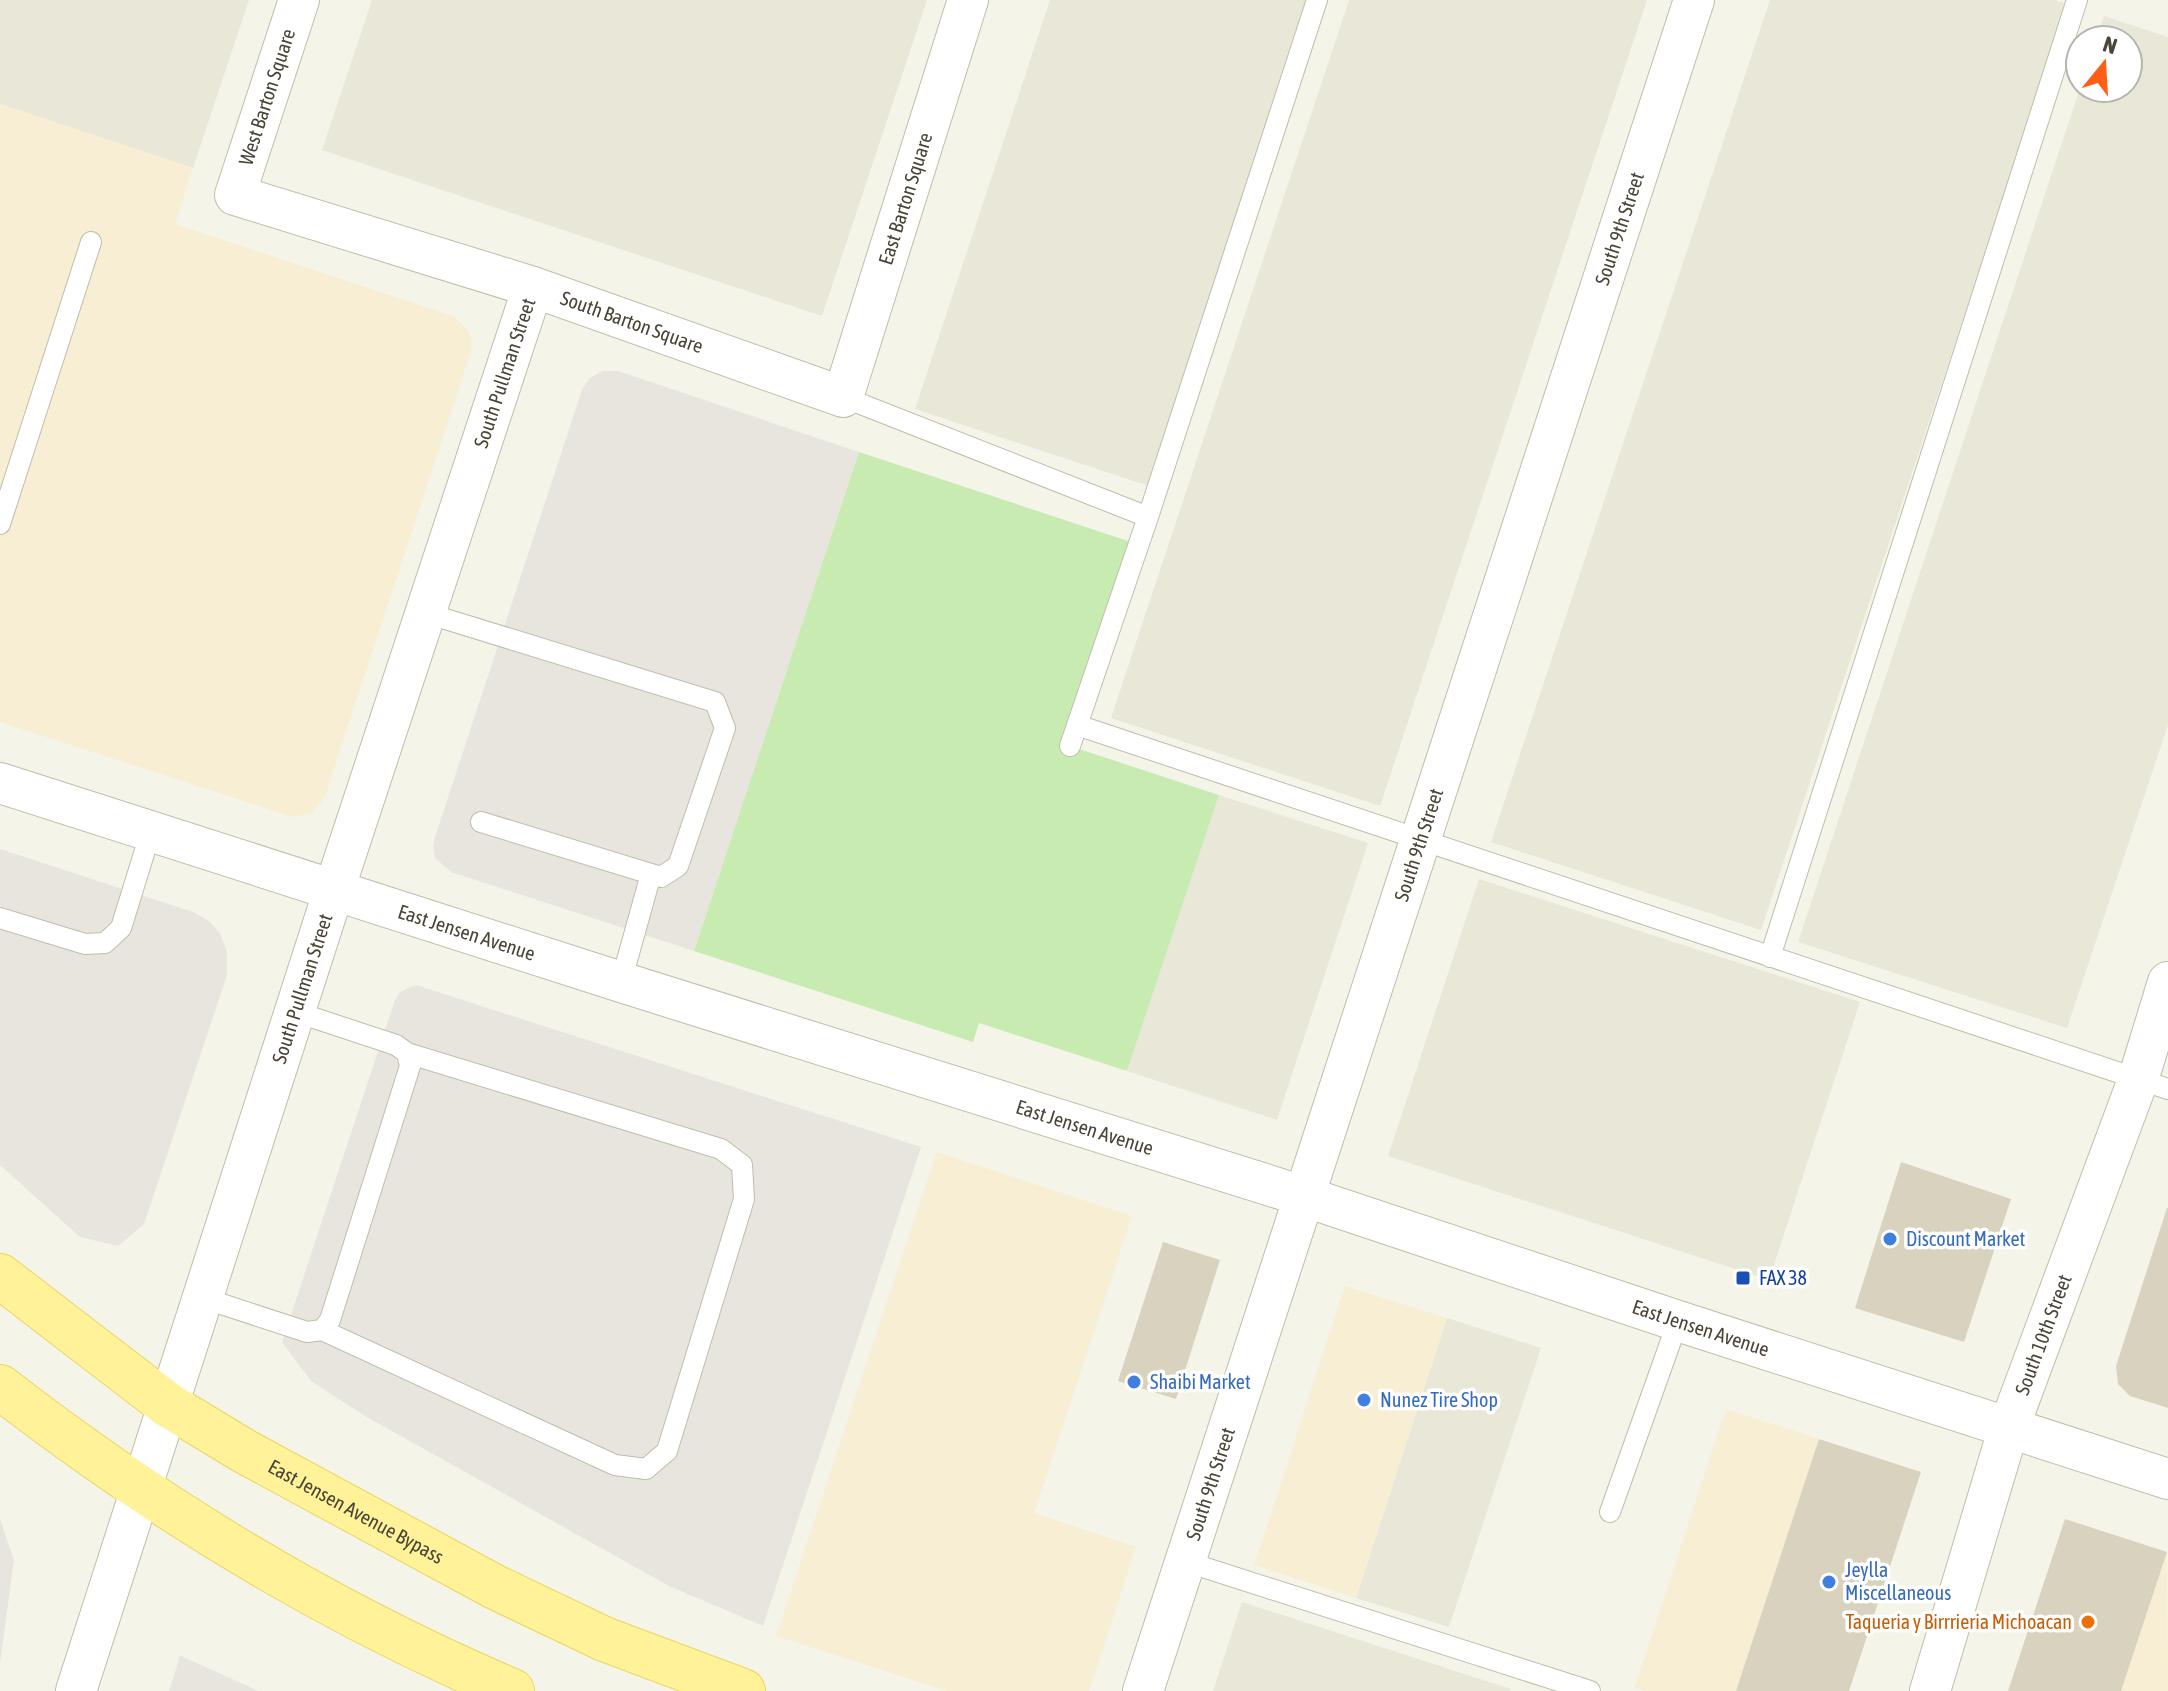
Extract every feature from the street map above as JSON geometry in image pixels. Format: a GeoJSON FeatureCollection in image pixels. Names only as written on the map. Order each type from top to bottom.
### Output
{"type":"FeatureCollection","features":[{"type":"Feature","properties":{"kind":"main road","name":"East Jensen Avenue Bypass"},"geometry":{"type":"LineString","coordinates":[[0,1276],[168,1405],[244,1451],[495,1587],[604,1639],[743,1691]]}},
{"type":"Feature","properties":{"kind":"main road"},"geometry":{"type":"LineString","coordinates":[[0,1387],[140,1490],[288,1579],[390,1634],[512,1691]]}},
{"type":"Feature","properties":{"kind":"street","name":"West Barton Square"},"geometry":{"type":"LineString","coordinates":[[235,195],[299,0]]}},
{"type":"Feature","properties":{"kind":"street","name":"East Barton Square"},"geometry":{"type":"LineString","coordinates":[[843,397],[968,0]]}},
{"type":"Feature","properties":{"kind":"street","name":"South 9th Street"},"geometry":{"type":"LineString","coordinates":[[1143,1691],[1694,0]]}},
{"type":"Feature","properties":{"kind":"street","name":"South Barton Square"},"geometry":{"type":"LineString","coordinates":[[235,195],[533,287],[843,397]]}},
{"type":"Feature","properties":{"kind":"street","name":"South Pullman Street"},"geometry":{"type":"LineString","coordinates":[[76,1691],[334,890],[533,287]]}},
{"type":"Feature","properties":{"kind":"street","name":"East Jensen Avenue"},"geometry":{"type":"LineString","coordinates":[[0,783],[1303,1196],[2168,1479]]}},
{"type":"Feature","properties":{"kind":"street","name":"South 10th Street"},"geometry":{"type":"LineString","coordinates":[[1930,1691],[2009,1427],[2153,1084],[2168,982]]}},
{"type":"Feature","properties":{"kind":"lane"},"geometry":{"type":"LineString","coordinates":[[1070,746],[1317,0]]}},
{"type":"Feature","properties":{"kind":"lane"},"geometry":{"type":"LineString","coordinates":[[1770,957],[2077,0]]}},
{"type":"Feature","properties":{"kind":"lane"},"geometry":{"type":"LineString","coordinates":[[0,524],[91,242]]}},
{"type":"Feature","properties":{"kind":"lane"},"geometry":{"type":"LineString","coordinates":[[843,397],[1148,517]]}},
{"type":"Feature","properties":{"kind":"lane"},"geometry":{"type":"LineString","coordinates":[[426,613],[715,702],[725,728],[678,866],[661,877],[481,822]]}},
{"type":"Feature","properties":{"kind":"lane"},"geometry":{"type":"LineString","coordinates":[[1077,725],[2153,1084]]}},
{"type":"Feature","properties":{"kind":"lane"},"geometry":{"type":"LineString","coordinates":[[0,918],[85,944],[105,943],[121,928],[151,831]]}},
{"type":"Feature","properties":{"kind":"lane"},"geometry":{"type":"LineString","coordinates":[[621,982],[651,874]]}},
{"type":"Feature","properties":{"kind":"lane"},"geometry":{"type":"LineString","coordinates":[[203,1298],[307,1332],[322,1330],[615,1465],[646,1469],[667,1451],[744,1199],[742,1165],[721,1149],[407,1053],[396,1045],[296,1012]]}},
{"type":"Feature","properties":{"kind":"lane"},"geometry":{"type":"LineString","coordinates":[[322,1330],[330,1320],[410,1066],[407,1053]]}},
{"type":"Feature","properties":{"kind":"lane"},"geometry":{"type":"LineString","coordinates":[[1610,1512],[1678,1321]]}},
{"type":"Feature","properties":{"kind":"lane"},"geometry":{"type":"LineString","coordinates":[[1184,1561],[1590,1691]]}},
{"type":"Feature","properties":{"kind":"shaded area"},"geometry":{"type":"Polygon","coordinates":[[[0,0],[249,0],[193,168],[0,104],[0,0]]]}},
{"type":"Feature","properties":{"kind":"shaded area"},"geometry":{"type":"Polygon","coordinates":[[[372,0],[927,0],[822,316],[322,150],[372,0]]]}},
{"type":"Feature","properties":{"kind":"shaded area"},"geometry":{"type":"Polygon","coordinates":[[[1050,0],[1317,0],[1155,488],[915,409],[1050,0]]]}},
{"type":"Feature","properties":{"kind":"shaded area"},"geometry":{"type":"Polygon","coordinates":[[[1349,0],[1647,0],[1380,806],[1111,718],[1349,0]]]}},
{"type":"Feature","properties":{"kind":"shaded area"},"geometry":{"type":"Polygon","coordinates":[[[1770,0],[2054,0],[2067,4],[1761,930],[1491,842],[1770,0]]]}},
{"type":"Feature","properties":{"kind":"shaded area"},"geometry":{"type":"Polygon","coordinates":[[[2104,16],[2128,24],[2101,24],[2104,16]]]}},
{"type":"Feature","properties":{"kind":"shaded area"},"geometry":{"type":"Polygon","coordinates":[[[2144,29],[2168,37],[2168,725],[2067,1028],[1798,942],[2075,104],[2144,104],[2144,29]]]}},
{"type":"Feature","properties":{"kind":"shaded area"},"geometry":{"type":"Polygon","coordinates":[[[0,104],[193,168],[175,224],[453,316],[468,330],[472,340],[471,351],[325,797],[312,813],[293,817],[0,722],[0,104]]]}},
{"type":"Feature","properties":{"kind":"shaded area"},"geometry":{"type":"Polygon","coordinates":[[[603,371],[618,371],[859,452],[694,951],[451,872],[435,858],[433,847],[582,390],[590,378],[603,371]]]}},
{"type":"Feature","properties":{"kind":"shaded area"},"geometry":{"type":"Polygon","coordinates":[[[1219,795],[1368,843],[1277,1120],[1127,1071],[1219,795]]]}},
{"type":"Feature","properties":{"kind":"shaded area"},"geometry":{"type":"Polygon","coordinates":[[[0,849],[193,912],[208,920],[220,933],[227,952],[227,975],[144,1224],[118,1246],[80,1237],[0,1165],[0,849]]]}},
{"type":"Feature","properties":{"kind":"shaded area"},"geometry":{"type":"Polygon","coordinates":[[[1479,879],[1860,1002],[1769,1280],[1388,1156],[1479,879]]]}},
{"type":"Feature","properties":{"kind":"shaded area"},"geometry":{"type":"Polygon","coordinates":[[[416,985],[921,1147],[763,1626],[669,1586],[365,1416],[311,1381],[282,1342],[395,1000],[400,992],[416,985]]]}},
{"type":"Feature","properties":{"kind":"shaded area"},"geometry":{"type":"Polygon","coordinates":[[[937,1152],[1132,1216],[1034,1513],[1136,1547],[1089,1691],[947,1691],[776,1636],[937,1152]]]}},
{"type":"Feature","properties":{"kind":"shaded area"},"geometry":{"type":"Polygon","coordinates":[[[1345,1286],[1447,1318],[1356,1598],[1254,1565],[1345,1286]]]}},
{"type":"Feature","properties":{"kind":"shaded area"},"geometry":{"type":"Polygon","coordinates":[[[1447,1318],[1541,1348],[1449,1627],[1356,1598],[1447,1318]]]}},
{"type":"Feature","properties":{"kind":"shaded area"},"geometry":{"type":"Polygon","coordinates":[[[1726,1409],[1819,1439],[1736,1691],[1645,1691],[1634,1688],[1726,1409]]]}},
{"type":"Feature","properties":{"kind":"shaded area"},"geometry":{"type":"Polygon","coordinates":[[[0,1519],[14,1560],[0,1663],[0,1519]]]}},
{"type":"Feature","properties":{"kind":"shaded area"},"geometry":{"type":"Polygon","coordinates":[[[2167,1552],[2168,1691],[2121,1691],[2167,1552]]]}},
{"type":"Feature","properties":{"kind":"shaded area"},"geometry":{"type":"Polygon","coordinates":[[[1242,1602],[1511,1689],[1213,1691],[1242,1602]]]}},
{"type":"Feature","properties":{"kind":"shaded area"},"geometry":{"type":"Polygon","coordinates":[[[181,1656],[259,1691],[169,1691],[181,1656]]]}},
{"type":"Feature","properties":{"kind":"green space"},"geometry":{"type":"Polygon","coordinates":[[[859,452],[1137,544],[1070,746],[1219,795],[1127,1071],[979,1023],[973,1042],[694,951],[859,452]]]}},
{"type":"Feature","properties":{"kind":"building"},"geometry":{"type":"Polygon","coordinates":[[[1901,1162],[2011,1199],[1964,1342],[1855,1308],[1901,1162]]]}},
{"type":"Feature","properties":{"kind":"building"},"geometry":{"type":"Polygon","coordinates":[[[2167,1208],[2168,1408],[2130,1396],[2118,1384],[2116,1366],[2167,1208]]]}},
{"type":"Feature","properties":{"kind":"building"},"geometry":{"type":"Polygon","coordinates":[[[1163,1242],[1220,1260],[1176,1399],[1118,1381],[1163,1242]]]}},
{"type":"Feature","properties":{"kind":"building","name":"Jeylla Miscellaneous"},"geometry":{"type":"Polygon","coordinates":[[[1819,1439],[1921,1472],[1849,1691],[1736,1691],[1819,1439]]]}},
{"type":"Feature","properties":{"kind":"building","name":"Taqueria y Birrrieria Michoacan"},"geometry":{"type":"Polygon","coordinates":[[[2065,1519],[2167,1552],[2121,1691],[2008,1691],[2065,1519]]]}},
{"type":"Feature","properties":{"kind":"place","name":"Discount Market"},"geometry":{"type":"Point","coordinates":[1890,1239]}},
{"type":"Feature","properties":{"kind":"place","name":"FAX 38"},"geometry":{"type":"Point","coordinates":[1743,1278]}},
{"type":"Feature","properties":{"kind":"place","name":"Shaibi Market"},"geometry":{"type":"Point","coordinates":[1134,1382]}},
{"type":"Feature","properties":{"kind":"place","name":"Nunez Tire Shop"},"geometry":{"type":"Point","coordinates":[1364,1400]}},
{"type":"Feature","properties":{"kind":"place","name":"Jeylla Miscellaneous"},"geometry":{"type":"Point","coordinates":[1829,1582]}},
{"type":"Feature","properties":{"kind":"place","name":"Taqueria y Birrrieria Michoacan"},"geometry":{"type":"Point","coordinates":[2088,1622]}}]}
